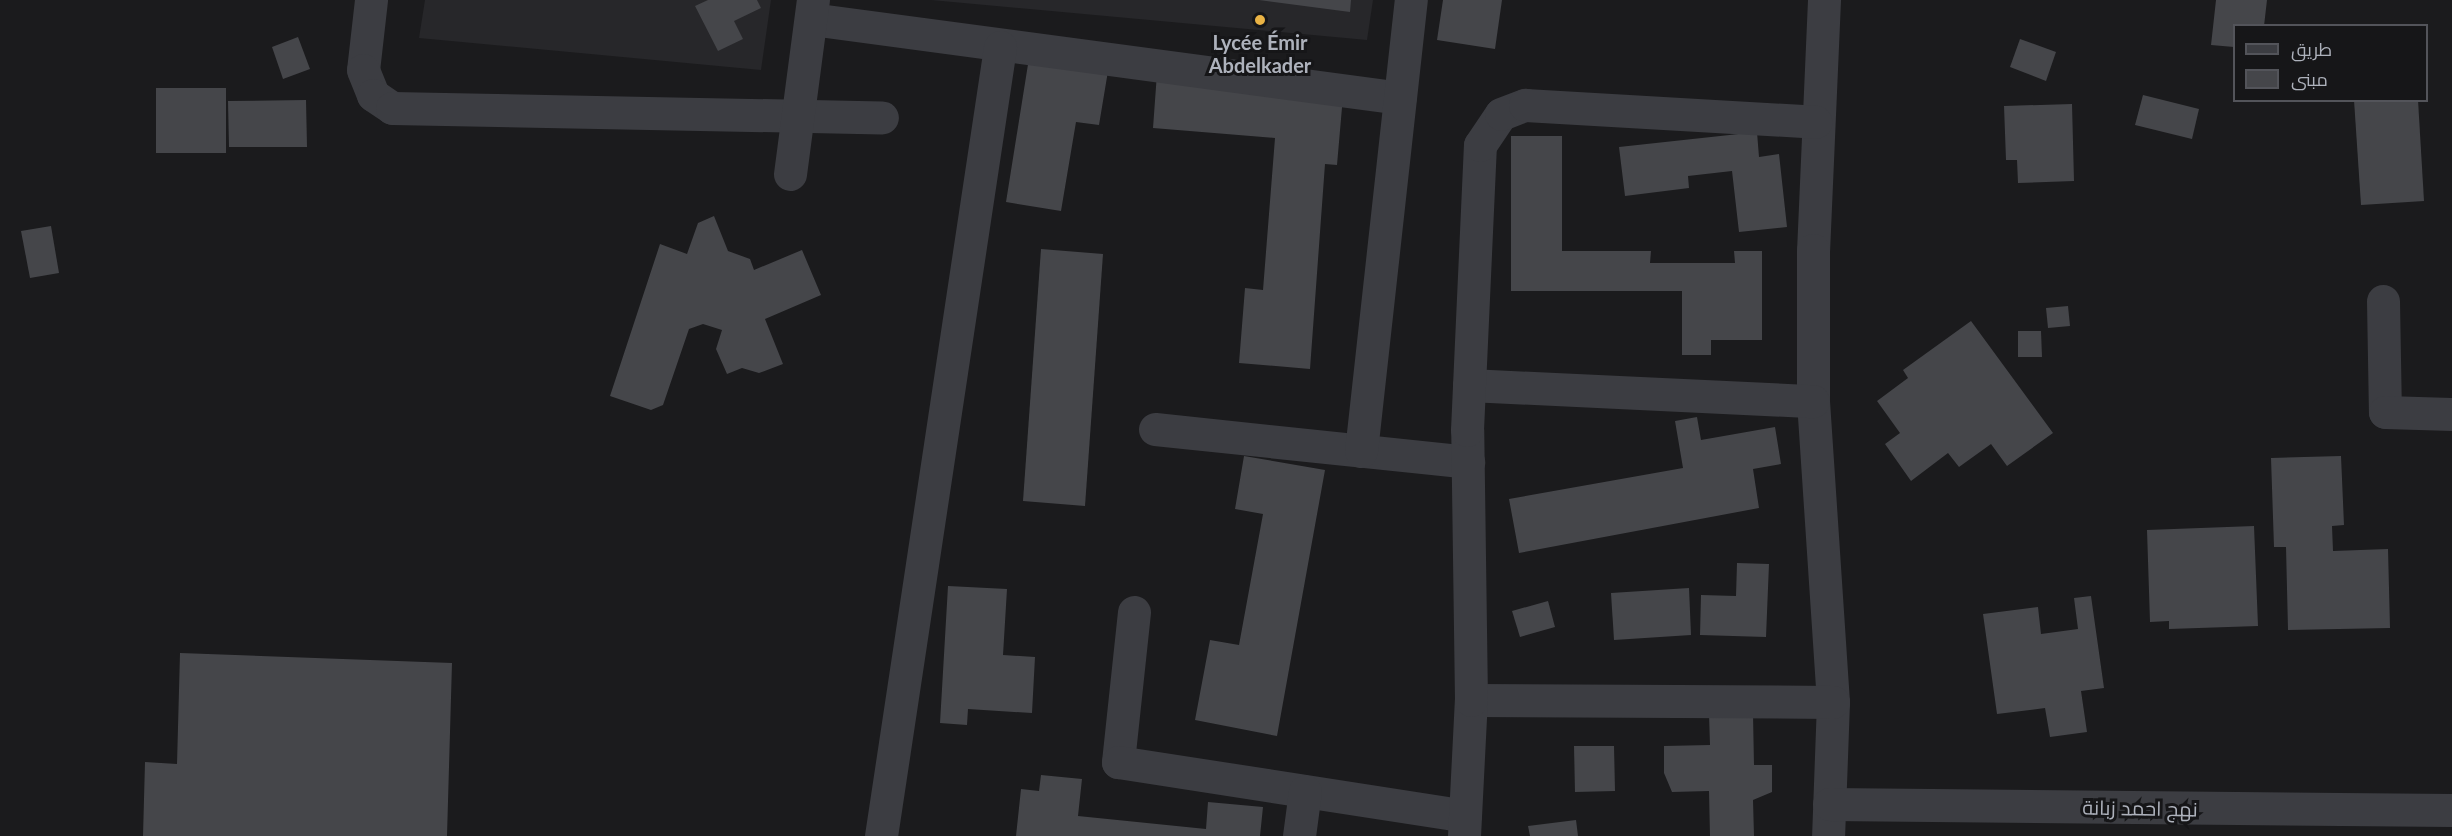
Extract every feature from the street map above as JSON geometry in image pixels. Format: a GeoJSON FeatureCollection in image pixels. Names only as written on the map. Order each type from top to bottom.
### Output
{"type":"FeatureCollection","features":[{"type":"Feature","properties":{"kind":"street"},"geometry":{"type":"LineString","coordinates":[[371,0],[363,70],[373,95],[392,108],[882,117]]}},
{"type":"Feature","properties":{"kind":"street"},"geometry":{"type":"LineString","coordinates":[[1361,451],[1411,0]]}},
{"type":"Feature","properties":{"kind":"street"},"geometry":{"type":"LineString","coordinates":[[1824,0],[1816,122],[1813,401],[1833,702],[1828,820]]}},
{"type":"Feature","properties":{"kind":"street"},"geometry":{"type":"LineString","coordinates":[[790,174],[812,10],[1000,47],[1400,98]]}},
{"type":"Feature","properties":{"kind":"street"},"geometry":{"type":"LineString","coordinates":[[881,836],[1000,47]]}},
{"type":"Feature","properties":{"kind":"street"},"geometry":{"type":"LineString","coordinates":[[1134,612],[1118,762],[1305,791],[1465,826],[1472,700],[1469,385],[1480,144],[1501,114],[1525,105],[1816,122]]}},
{"type":"Feature","properties":{"kind":"street"},"geometry":{"type":"LineString","coordinates":[[2383,301],[2385,412],[2452,414]]}},
{"type":"Feature","properties":{"kind":"street"},"geometry":{"type":"LineString","coordinates":[[1469,385],[1813,401]]}},
{"type":"Feature","properties":{"kind":"street"},"geometry":{"type":"LineString","coordinates":[[1155,429],[1468,462]]}},
{"type":"Feature","properties":{"kind":"street"},"geometry":{"type":"LineString","coordinates":[[1472,700],[1833,702]]}},
{"type":"Feature","properties":{"kind":"street"},"geometry":{"type":"LineString","coordinates":[[1299,836],[1305,791]]}},
{"type":"Feature","properties":{"kind":"street","name":"نهج احمد زبانة"},"geometry":{"type":"LineString","coordinates":[[1828,820],[2258,822],[2452,810]]}},
{"type":"Feature","properties":{"kind":"shaded area"},"geometry":{"type":"Polygon","coordinates":[[[425,0],[771,0],[761,70],[419,38],[425,0]]]}},
{"type":"Feature","properties":{"kind":"shaded area","name":"Lycée Émir Abdelkader"},"geometry":{"type":"Polygon","coordinates":[[[931,0],[1373,0],[1367,40],[931,0]]]}},
{"type":"Feature","properties":{"kind":"building"},"geometry":{"type":"Polygon","coordinates":[[[708,0],[757,0],[761,8],[734,21],[743,39],[718,51],[695,6],[708,0]]]}},
{"type":"Feature","properties":{"kind":"building"},"geometry":{"type":"Polygon","coordinates":[[[1259,0],[1351,0],[1350,12],[1259,0]]]}},
{"type":"Feature","properties":{"kind":"building"},"geometry":{"type":"Polygon","coordinates":[[[1443,0],[1502,0],[1495,49],[1437,40],[1443,0]]]}},
{"type":"Feature","properties":{"kind":"building"},"geometry":{"type":"Polygon","coordinates":[[[2216,0],[2267,0],[2264,24],[2233,24],[2233,47],[2211,45],[2216,0]]]}},
{"type":"Feature","properties":{"kind":"building"},"geometry":{"type":"Polygon","coordinates":[[[298,37],[310,69],[283,79],[272,47],[298,37]]]}},
{"type":"Feature","properties":{"kind":"building"},"geometry":{"type":"Polygon","coordinates":[[[2020,39],[2056,52],[2046,81],[2010,67],[2020,39]]]}},
{"type":"Feature","properties":{"kind":"building"},"geometry":{"type":"Polygon","coordinates":[[[1029,58],[1108,71],[1099,125],[1076,122],[1061,211],[1006,202],[1029,58]]]}},
{"type":"Feature","properties":{"kind":"building"},"geometry":{"type":"Polygon","coordinates":[[[1157,73],[1343,96],[1337,165],[1325,164],[1310,369],[1239,363],[1245,288],[1263,290],[1275,138],[1153,128],[1157,73]]]}},
{"type":"Feature","properties":{"kind":"building"},"geometry":{"type":"Polygon","coordinates":[[[156,88],[226,88],[226,153],[156,153],[156,88]]]}},
{"type":"Feature","properties":{"kind":"building"},"geometry":{"type":"Polygon","coordinates":[[[2143,95],[2199,109],[2192,139],[2135,125],[2143,95]]]}},
{"type":"Feature","properties":{"kind":"building"},"geometry":{"type":"Polygon","coordinates":[[[306,100],[307,147],[229,147],[228,101],[306,100]]]}},
{"type":"Feature","properties":{"kind":"building"},"geometry":{"type":"Polygon","coordinates":[[[2354,102],[2418,102],[2424,201],[2361,205],[2354,102]]]}},
{"type":"Feature","properties":{"kind":"building"},"geometry":{"type":"Polygon","coordinates":[[[2072,104],[2074,181],[2018,183],[2017,160],[2006,160],[2004,106],[2072,104]]]}},
{"type":"Feature","properties":{"kind":"building"},"geometry":{"type":"Polygon","coordinates":[[[1757,132],[1759,157],[1779,154],[1787,227],[1739,232],[1732,171],[1688,176],[1689,188],[1625,196],[1619,147],[1757,132]]]}},
{"type":"Feature","properties":{"kind":"building"},"geometry":{"type":"Polygon","coordinates":[[[1511,136],[1562,136],[1562,251],[1651,251],[1650,263],[1735,263],[1734,251],[1762,251],[1762,340],[1711,340],[1711,355],[1682,355],[1682,291],[1511,291],[1511,136]]]}},
{"type":"Feature","properties":{"kind":"building"},"geometry":{"type":"Polygon","coordinates":[[[714,216],[728,251],[750,259],[754,270],[802,250],[821,295],[765,319],[783,364],[759,373],[742,368],[727,374],[716,349],[722,330],[703,324],[689,329],[663,405],[651,410],[610,396],[660,244],[687,254],[698,223],[714,216]]]}},
{"type":"Feature","properties":{"kind":"building"},"geometry":{"type":"Polygon","coordinates":[[[51,226],[59,273],[30,278],[21,231],[51,226]]]}},
{"type":"Feature","properties":{"kind":"building"},"geometry":{"type":"Polygon","coordinates":[[[1041,249],[1103,254],[1085,506],[1023,501],[1041,249]]]}},
{"type":"Feature","properties":{"kind":"building"},"geometry":{"type":"Polygon","coordinates":[[[2068,306],[2070,326],[2048,328],[2046,308],[2068,306]]]}},
{"type":"Feature","properties":{"kind":"building"},"geometry":{"type":"Polygon","coordinates":[[[1971,321],[2053,433],[2007,466],[1991,444],[1959,467],[1948,453],[1911,481],[1885,444],[1900,433],[1877,401],[1908,378],[1903,370],[1971,321]]]}},
{"type":"Feature","properties":{"kind":"building"},"geometry":{"type":"Polygon","coordinates":[[[2018,331],[2041,331],[2042,357],[2018,357],[2018,331]]]}},
{"type":"Feature","properties":{"kind":"building"},"geometry":{"type":"Polygon","coordinates":[[[1697,417],[1701,440],[1775,427],[1781,464],[1753,469],[1759,508],[1519,553],[1509,499],[1683,468],[1675,421],[1697,417]]]}},
{"type":"Feature","properties":{"kind":"building"},"geometry":{"type":"Polygon","coordinates":[[[1244,456],[1325,470],[1277,736],[1195,720],[1210,640],[1239,645],[1263,514],[1235,509],[1244,456]]]}},
{"type":"Feature","properties":{"kind":"building"},"geometry":{"type":"Polygon","coordinates":[[[2341,456],[2344,525],[2332,526],[2333,551],[2388,549],[2390,628],[2288,630],[2286,547],[2274,547],[2271,458],[2341,456]]]}},
{"type":"Feature","properties":{"kind":"building"},"geometry":{"type":"Polygon","coordinates":[[[2254,526],[2258,626],[2169,629],[2169,621],[2150,622],[2147,530],[2254,526]]]}},
{"type":"Feature","properties":{"kind":"building"},"geometry":{"type":"Polygon","coordinates":[[[1737,563],[1769,564],[1766,637],[1700,635],[1701,595],[1736,596],[1737,563]]]}},
{"type":"Feature","properties":{"kind":"building"},"geometry":{"type":"Polygon","coordinates":[[[948,586],[1007,589],[1003,655],[1035,657],[1032,713],[968,709],[967,725],[940,723],[948,586]]]}},
{"type":"Feature","properties":{"kind":"building"},"geometry":{"type":"Polygon","coordinates":[[[1689,588],[1691,635],[1614,640],[1611,593],[1689,588]]]}},
{"type":"Feature","properties":{"kind":"building"},"geometry":{"type":"Polygon","coordinates":[[[2091,596],[2104,688],[2081,691],[2087,732],[2050,737],[2045,708],[1997,714],[1983,614],[2038,607],[2041,634],[2078,629],[2074,598],[2091,596]]]}},
{"type":"Feature","properties":{"kind":"building"},"geometry":{"type":"Polygon","coordinates":[[[1548,601],[1555,627],[1520,637],[1512,611],[1548,601]]]}},
{"type":"Feature","properties":{"kind":"building"},"geometry":{"type":"Polygon","coordinates":[[[180,653],[452,663],[447,836],[143,836],[145,762],[177,764],[180,653]]]}},
{"type":"Feature","properties":{"kind":"building"},"geometry":{"type":"Polygon","coordinates":[[[1709,714],[1753,714],[1754,765],[1772,765],[1772,792],[1753,800],[1754,836],[1710,836],[1709,791],[1672,792],[1664,773],[1664,746],[1710,745],[1709,714]]]}},
{"type":"Feature","properties":{"kind":"building"},"geometry":{"type":"Polygon","coordinates":[[[1574,746],[1614,746],[1615,791],[1575,792],[1574,746]]]}},
{"type":"Feature","properties":{"kind":"building"},"geometry":{"type":"Polygon","coordinates":[[[1041,775],[1082,779],[1078,816],[1206,829],[1208,802],[1263,807],[1260,836],[1016,836],[1021,789],[1039,791],[1041,775]]]}},
{"type":"Feature","properties":{"kind":"building"},"geometry":{"type":"Polygon","coordinates":[[[1576,820],[1578,836],[1530,836],[1528,826],[1576,820]]]}},
{"type":"Feature","properties":{"kind":"place","name":"Lycée Émir Abdelkader"},"geometry":{"type":"Point","coordinates":[1260,20]}}]}
